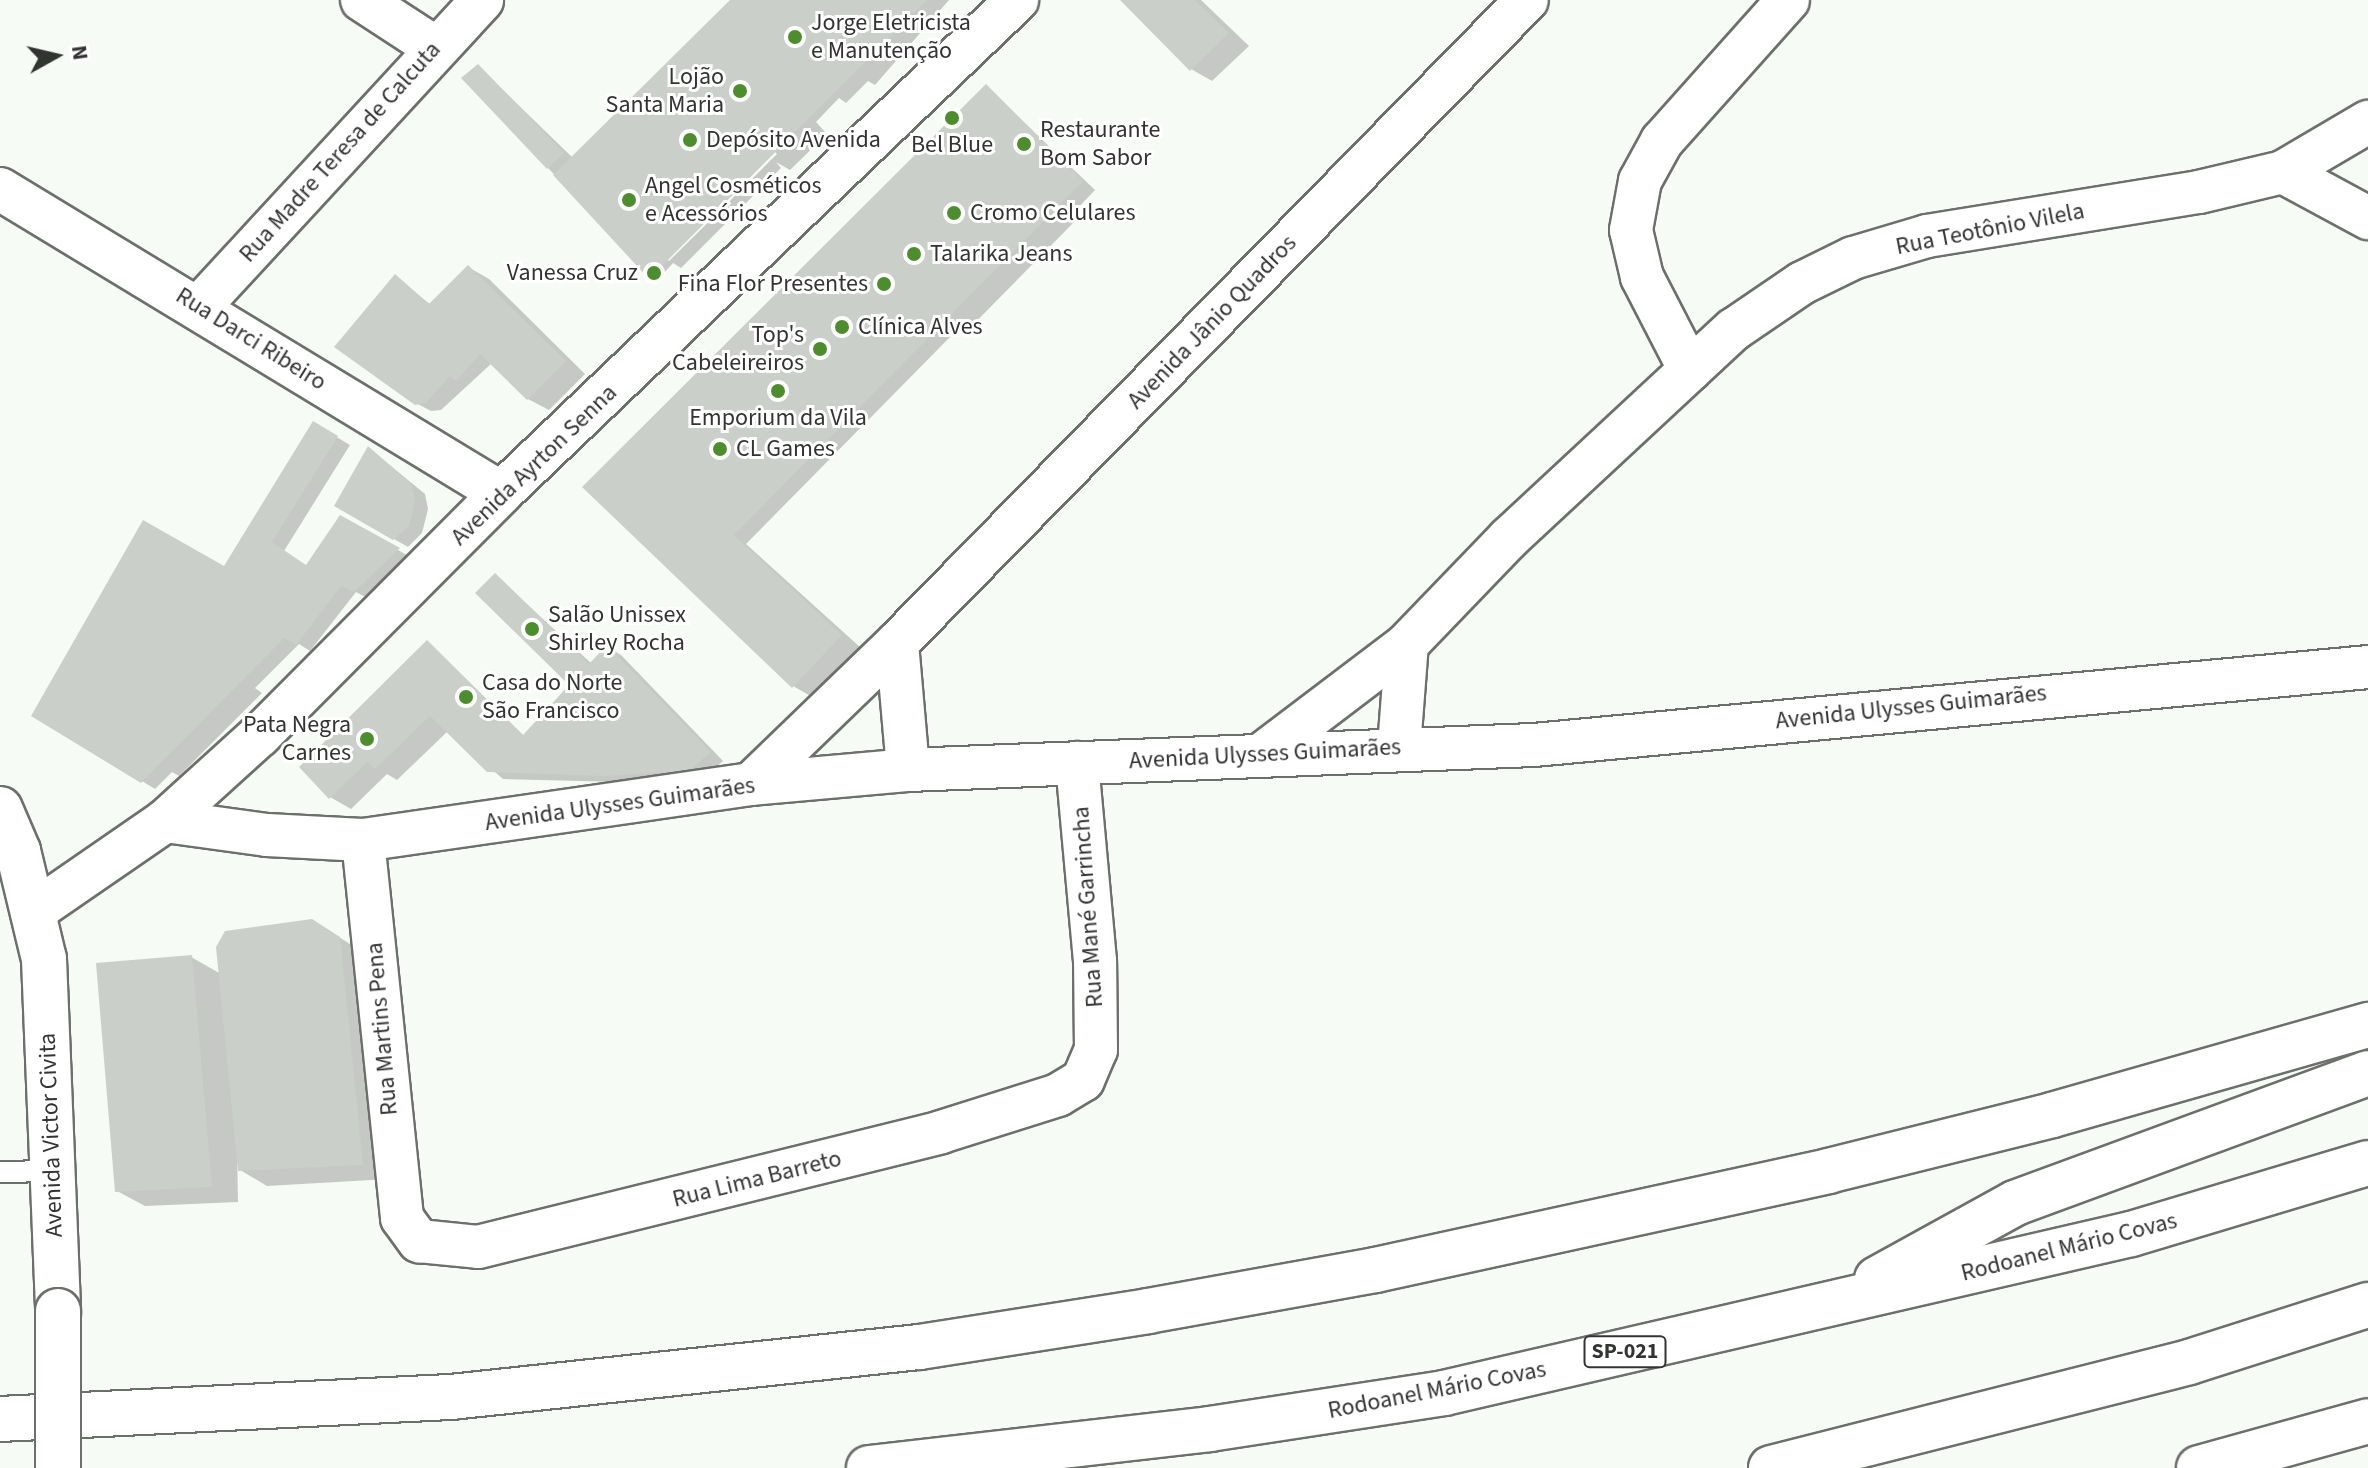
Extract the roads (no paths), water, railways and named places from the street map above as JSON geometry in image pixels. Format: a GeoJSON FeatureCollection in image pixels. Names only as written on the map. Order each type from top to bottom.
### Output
{"type":"FeatureCollection","features":[{"type":"Feature","properties":{"kind":"main road","name":"Avenida Victor Civita"},"geometry":{"type":"LineString","coordinates":[[0,809],[36,910],[44,959],[58,1311],[58,1468]]}},
{"type":"Feature","properties":{"kind":"main road"},"geometry":{"type":"LineString","coordinates":[[0,1419],[451,1397],[919,1347],[1148,1311],[1375,1270],[1828,1171],[2052,1115],[2368,1025]]}},
{"type":"Feature","properties":{"kind":"main road"},"geometry":{"type":"LineString","coordinates":[[1826,1307],[2015,1203],[2368,1073]]}},
{"type":"Feature","properties":{"kind":"main road","name":"Rodoanel Mário Covas"},"geometry":{"type":"LineString","coordinates":[[869,1468],[1210,1429],[1444,1393],[2131,1234],[2368,1163]]}},
{"type":"Feature","properties":{"kind":"main road"},"geometry":{"type":"LineString","coordinates":[[1771,1468],[2174,1366],[2368,1305]]}},
{"type":"Feature","properties":{"kind":"main road"},"geometry":{"type":"LineString","coordinates":[[2199,1468],[2368,1421]]}},
{"type":"Feature","properties":{"kind":"street"},"geometry":{"type":"LineString","coordinates":[[362,0],[434,47]]}},
{"type":"Feature","properties":{"kind":"street","name":"Rua Madre Teresa de Calcuta"},"geometry":{"type":"LineString","coordinates":[[200,306],[434,47],[482,0]]}},
{"type":"Feature","properties":{"kind":"street","name":"Avenida Ayrton Senna"},"geometry":{"type":"LineString","coordinates":[[36,910],[165,821],[260,735],[501,493],[1017,0]]}},
{"type":"Feature","properties":{"kind":"street","name":"Avenida Jânio Quadros"},"geometry":{"type":"LineString","coordinates":[[751,784],[897,643],[1527,0]]}},
{"type":"Feature","properties":{"kind":"street"},"geometry":{"type":"LineString","coordinates":[[1690,370],[1642,277],[1631,230],[1640,181],[1662,141],[1788,0]]}},
{"type":"Feature","properties":{"kind":"street","name":"Rua Teotônio Vilela"},"geometry":{"type":"LineString","coordinates":[[1261,755],[1407,644],[1509,538],[1690,370],[1744,322],[1802,283],[1853,258],[1927,236],[2199,192],[2283,172],[2368,122]]}},
{"type":"Feature","properties":{"kind":"street"},"geometry":{"type":"LineString","coordinates":[[2283,172],[2368,218]]}},
{"type":"Feature","properties":{"kind":"street","name":"Rua Darci Ribeiro"},"geometry":{"type":"LineString","coordinates":[[0,189],[200,306],[501,493]]}},
{"type":"Feature","properties":{"kind":"street"},"geometry":{"type":"LineString","coordinates":[[897,643],[908,770]]}},
{"type":"Feature","properties":{"kind":"street"},"geometry":{"type":"LineString","coordinates":[[1399,747],[1407,644]]}},
{"type":"Feature","properties":{"kind":"street","name":"Avenida Ulysses Guimarães"},"geometry":{"type":"LineString","coordinates":[[165,821],[267,835],[363,840],[751,784],[908,770],[1399,747],[1534,745],[2368,667]]}},
{"type":"Feature","properties":{"kind":"street","name":"Rua Mané Garrincha"},"geometry":{"type":"LineString","coordinates":[[1077,763],[1095,961],[1096,1050]]}},
{"type":"Feature","properties":{"kind":"street","name":"Rua Martins Pena"},"geometry":{"type":"LineString","coordinates":[[363,840],[402,1218]]}},
{"type":"Feature","properties":{"kind":"street","name":"Rua Lima Barreto"},"geometry":{"type":"LineString","coordinates":[[402,1218],[419,1241],[478,1247],[589,1222],[941,1132],[1058,1095],[1083,1080],[1096,1050]]}},
{"type":"Feature","properties":{"kind":"lane"},"geometry":{"type":"LineString","coordinates":[[0,1172],[52,1171]]}},
{"type":"Feature","properties":{"kind":"place","name":"Jorge Eletricista e Manutenção"},"geometry":{"type":"Point","coordinates":[795,37]}},
{"type":"Feature","properties":{"kind":"place","name":"Lojão Santa Maria"},"geometry":{"type":"Point","coordinates":[740,91]}},
{"type":"Feature","properties":{"kind":"place","name":"Bel Blue"},"geometry":{"type":"Point","coordinates":[952,118]}},
{"type":"Feature","properties":{"kind":"place","name":"Depósito Avenida"},"geometry":{"type":"Point","coordinates":[690,140]}},
{"type":"Feature","properties":{"kind":"place","name":"Restaurante Bom Sabor"},"geometry":{"type":"Point","coordinates":[1024,144]}},
{"type":"Feature","properties":{"kind":"place","name":"Angel Cosméticos e Acessórios"},"geometry":{"type":"Point","coordinates":[629,200]}},
{"type":"Feature","properties":{"kind":"place","name":"Cromo Celulares"},"geometry":{"type":"Point","coordinates":[954,213]}},
{"type":"Feature","properties":{"kind":"place","name":"Talarika Jeans"},"geometry":{"type":"Point","coordinates":[914,254]}},
{"type":"Feature","properties":{"kind":"place","name":"Vanessa Cruz"},"geometry":{"type":"Point","coordinates":[654,273]}},
{"type":"Feature","properties":{"kind":"place","name":"Fina Flor Presentes"},"geometry":{"type":"Point","coordinates":[884,284]}},
{"type":"Feature","properties":{"kind":"place","name":"Clínica Alves"},"geometry":{"type":"Point","coordinates":[842,327]}},
{"type":"Feature","properties":{"kind":"place","name":"Top's Cabeleireiros"},"geometry":{"type":"Point","coordinates":[820,349]}},
{"type":"Feature","properties":{"kind":"place","name":"Emporium da Vila"},"geometry":{"type":"Point","coordinates":[778,391]}},
{"type":"Feature","properties":{"kind":"place","name":"CL Games"},"geometry":{"type":"Point","coordinates":[720,449]}},
{"type":"Feature","properties":{"kind":"place","name":"Salão Unissex Shirley Rocha"},"geometry":{"type":"Point","coordinates":[532,629]}},
{"type":"Feature","properties":{"kind":"place","name":"Casa do Norte São Francisco"},"geometry":{"type":"Point","coordinates":[466,697]}},
{"type":"Feature","properties":{"kind":"place","name":"Pata Negra Carnes"},"geometry":{"type":"Point","coordinates":[367,739]}}]}
